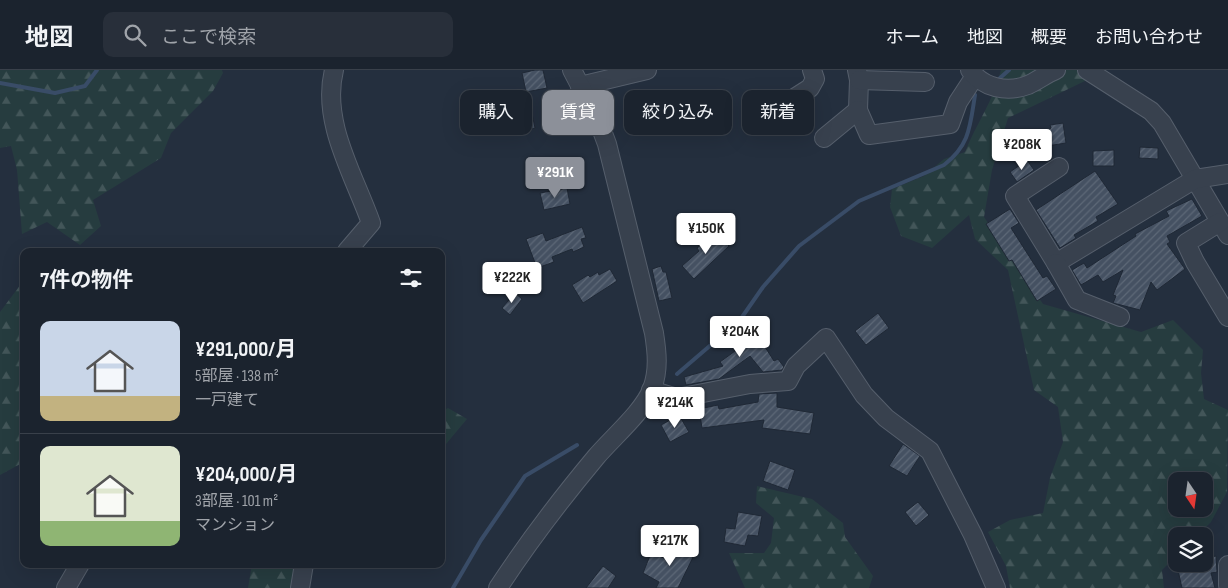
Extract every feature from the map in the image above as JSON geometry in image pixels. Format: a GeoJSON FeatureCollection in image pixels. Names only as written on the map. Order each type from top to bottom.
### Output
{"type":"FeatureCollection","features":[{"type":"Feature","properties":{"kind":"street"},"geometry":{"type":"LineString","coordinates":[[498,588],[537,530],[598,455],[625,427],[652,390],[657,372],[658,354],[654,332],[607,144],[572,70]]}},
{"type":"Feature","properties":{"kind":"street"},"geometry":{"type":"LineString","coordinates":[[580,86],[647,70]]}},
{"type":"Feature","properties":{"kind":"street"},"geometry":{"type":"LineString","coordinates":[[807,90],[815,79],[812,70]]}},
{"type":"Feature","properties":{"kind":"street"},"geometry":{"type":"LineString","coordinates":[[926,82],[858,75],[858,110],[869,135],[950,124],[972,73],[994,88],[1012,88],[1028,85],[1056,70]]}},
{"type":"Feature","properties":{"kind":"street"},"geometry":{"type":"LineString","coordinates":[[1087,70],[1151,110],[1162,123],[1224,228],[1186,243],[1195,262],[1228,317]]}},
{"type":"Feature","properties":{"kind":"street"},"geometry":{"type":"LineString","coordinates":[[331,71],[330,94],[337,136],[371,223],[350,248]]}},
{"type":"Feature","properties":{"kind":"street"},"geometry":{"type":"LineString","coordinates":[[824,138],[858,110]]}},
{"type":"Feature","properties":{"kind":"street"},"geometry":{"type":"LineString","coordinates":[[1060,167],[1015,196],[1078,300],[1120,317]]}},
{"type":"Feature","properties":{"kind":"street"},"geometry":{"type":"LineString","coordinates":[[1056,263],[1195,180],[1228,174]]}},
{"type":"Feature","properties":{"kind":"street"},"geometry":{"type":"LineString","coordinates":[[652,390],[677,398],[750,384],[788,381],[796,366],[826,338],[864,395],[886,418],[930,451],[973,535],[996,588]]}},
{"type":"Feature","properties":{"kind":"street"},"geometry":{"type":"LineString","coordinates":[[1228,564],[1228,585]]}},
{"type":"Feature","properties":{"kind":"street"},"geometry":{"type":"LineString","coordinates":[[66,588],[78,568]]}},
{"type":"Feature","properties":{"kind":"street"},"geometry":{"type":"LineString","coordinates":[[300,588],[303,568]]}},
{"type":"Feature","properties":{"kind":"green space"},"geometry":{"type":"Polygon","coordinates":[[[0,70],[222,70],[223,73],[213,91],[171,133],[161,158],[93,200],[101,226],[80,245],[47,222],[22,234],[17,170],[11,146],[0,148],[0,70]]]}},
{"type":"Feature","properties":{"kind":"green space"},"geometry":{"type":"Polygon","coordinates":[[[1001,70],[1094,70],[1087,80],[1008,118],[992,170],[984,217],[1043,304],[1141,332],[1173,320],[1203,350],[1201,373],[1204,399],[1228,410],[1227,492],[1211,522],[1206,527],[1168,527],[1168,564],[1162,570],[1164,588],[1010,588],[1006,566],[988,532],[1010,520],[1043,513],[1050,478],[1063,442],[1058,407],[1034,390],[1008,270],[975,239],[969,215],[932,248],[901,236],[890,207],[892,189],[924,176],[944,159],[965,152],[989,102],[1001,70]]]}},
{"type":"Feature","properties":{"kind":"green space"},"geometry":{"type":"Polygon","coordinates":[[[20,285],[20,464],[0,475],[0,312],[20,285]]]}},
{"type":"Feature","properties":{"kind":"green space"},"geometry":{"type":"Polygon","coordinates":[[[448,408],[467,419],[445,445],[445,410],[448,408]]]}},
{"type":"Feature","properties":{"kind":"green space"},"geometry":{"type":"Polygon","coordinates":[[[757,486],[812,499],[843,523],[845,537],[873,576],[869,588],[745,588],[729,553],[764,553],[771,543],[774,518],[756,503],[757,486]]]}},
{"type":"Feature","properties":{"kind":"green space"},"geometry":{"type":"Polygon","coordinates":[[[251,568],[294,568],[292,588],[248,588],[251,568]]]}},
{"type":"Feature","properties":{"kind":"building"},"geometry":{"type":"Polygon","coordinates":[[[543,70],[547,88],[526,90],[522,73],[543,70]]]}},
{"type":"Feature","properties":{"kind":"building"},"geometry":{"type":"Polygon","coordinates":[[[532,114],[535,128],[532,129],[532,114]]]}},
{"type":"Feature","properties":{"kind":"building"},"geometry":{"type":"Polygon","coordinates":[[[1063,123],[1066,143],[1047,146],[1050,151],[1035,161],[1024,145],[1051,128],[1050,125],[1063,123]]]}},
{"type":"Feature","properties":{"kind":"building"},"geometry":{"type":"Polygon","coordinates":[[[1140,147],[1158,148],[1158,159],[1139,158],[1140,147]]]}},
{"type":"Feature","properties":{"kind":"building"},"geometry":{"type":"Polygon","coordinates":[[[1114,150],[1114,166],[1093,166],[1093,151],[1114,150]]]}},
{"type":"Feature","properties":{"kind":"building"},"geometry":{"type":"Polygon","coordinates":[[[1027,160],[1034,170],[1017,182],[1010,172],[1027,160]]]}},
{"type":"Feature","properties":{"kind":"building"},"geometry":{"type":"Polygon","coordinates":[[[1095,171],[1118,204],[1096,217],[1098,221],[1074,235],[1076,238],[1060,248],[1036,210],[1095,171]]]}},
{"type":"Feature","properties":{"kind":"building"},"geometry":{"type":"Polygon","coordinates":[[[567,188],[570,204],[544,210],[540,193],[567,188]]]}},
{"type":"Feature","properties":{"kind":"building"},"geometry":{"type":"Polygon","coordinates":[[[1192,199],[1202,216],[1167,236],[1170,242],[1167,244],[1185,269],[1157,290],[1151,282],[1140,310],[1113,303],[1116,296],[1113,295],[1123,270],[1103,282],[1098,275],[1081,285],[1072,270],[1084,263],[1087,268],[1136,236],[1135,234],[1169,216],[1166,211],[1192,199]]]}},
{"type":"Feature","properties":{"kind":"building"},"geometry":{"type":"Polygon","coordinates":[[[1010,209],[1019,223],[1011,228],[1043,278],[1047,276],[1056,289],[1037,301],[1012,260],[1009,261],[986,224],[1010,209]]]}},
{"type":"Feature","properties":{"kind":"building"},"geometry":{"type":"Polygon","coordinates":[[[582,227],[586,238],[581,239],[584,247],[573,252],[572,249],[552,257],[554,262],[537,268],[526,239],[543,233],[546,241],[582,227]]]}},
{"type":"Feature","properties":{"kind":"building"},"geometry":{"type":"Polygon","coordinates":[[[716,232],[729,246],[694,279],[682,266],[699,251],[697,248],[716,232]]]}},
{"type":"Feature","properties":{"kind":"building"},"geometry":{"type":"Polygon","coordinates":[[[661,266],[663,272],[666,272],[672,298],[659,301],[652,269],[661,266]]]}},
{"type":"Feature","properties":{"kind":"building"},"geometry":{"type":"Polygon","coordinates":[[[610,269],[617,281],[583,303],[572,285],[588,275],[590,277],[598,272],[599,275],[610,269]]]}},
{"type":"Feature","properties":{"kind":"building"},"geometry":{"type":"Polygon","coordinates":[[[515,293],[522,299],[510,315],[502,308],[515,293]]]}},
{"type":"Feature","properties":{"kind":"building"},"geometry":{"type":"Polygon","coordinates":[[[878,313],[889,328],[866,345],[855,331],[878,313]]]}},
{"type":"Feature","properties":{"kind":"building"},"geometry":{"type":"Polygon","coordinates":[[[749,322],[774,361],[778,359],[784,367],[782,370],[763,372],[750,356],[719,379],[686,385],[684,377],[723,366],[720,362],[735,351],[732,347],[741,340],[735,332],[749,322]]]}},
{"type":"Feature","properties":{"kind":"building"},"geometry":{"type":"Polygon","coordinates":[[[777,393],[777,407],[814,413],[810,434],[762,428],[764,420],[702,428],[699,409],[718,405],[719,409],[758,402],[759,394],[777,393]]]}},
{"type":"Feature","properties":{"kind":"building"},"geometry":{"type":"Polygon","coordinates":[[[679,415],[689,432],[670,442],[661,425],[679,415]]]}},
{"type":"Feature","properties":{"kind":"building"},"geometry":{"type":"Polygon","coordinates":[[[903,444],[920,456],[907,476],[889,466],[903,444]]]}},
{"type":"Feature","properties":{"kind":"building"},"geometry":{"type":"Polygon","coordinates":[[[770,461],[795,470],[788,490],[763,481],[770,461]]]}},
{"type":"Feature","properties":{"kind":"building"},"geometry":{"type":"Polygon","coordinates":[[[918,502],[929,515],[916,526],[905,512],[918,502]]]}},
{"type":"Feature","properties":{"kind":"building"},"geometry":{"type":"Polygon","coordinates":[[[738,512],[762,516],[758,536],[748,535],[745,546],[724,542],[726,528],[735,529],[738,512]]]}},
{"type":"Feature","properties":{"kind":"building"},"geometry":{"type":"Polygon","coordinates":[[[679,542],[697,549],[678,588],[656,588],[659,582],[643,573],[651,553],[669,560],[679,542]]]}},
{"type":"Feature","properties":{"kind":"building"},"geometry":{"type":"Polygon","coordinates":[[[1213,556],[1216,556],[1217,572],[1211,573],[1215,588],[1182,588],[1178,572],[1213,572],[1213,556]]]}},
{"type":"Feature","properties":{"kind":"building"},"geometry":{"type":"Polygon","coordinates":[[[603,566],[616,576],[608,588],[586,588],[603,566]]]}},
{"type":"Feature","properties":{"kind":"waterway"},"geometry":{"type":"LineString","coordinates":[[0,83],[55,93],[85,86],[97,70]]}},
{"type":"Feature","properties":{"kind":"waterway"},"geometry":{"type":"LineString","coordinates":[[1000,78],[1009,70]]}},
{"type":"Feature","properties":{"kind":"waterway"},"geometry":{"type":"LineString","coordinates":[[677,374],[740,320],[763,287],[799,246],[859,201],[944,165],[953,158],[967,134],[975,95]]}},
{"type":"Feature","properties":{"kind":"waterway"},"geometry":{"type":"LineString","coordinates":[[453,588],[481,540],[525,476],[577,445]]}}]}
